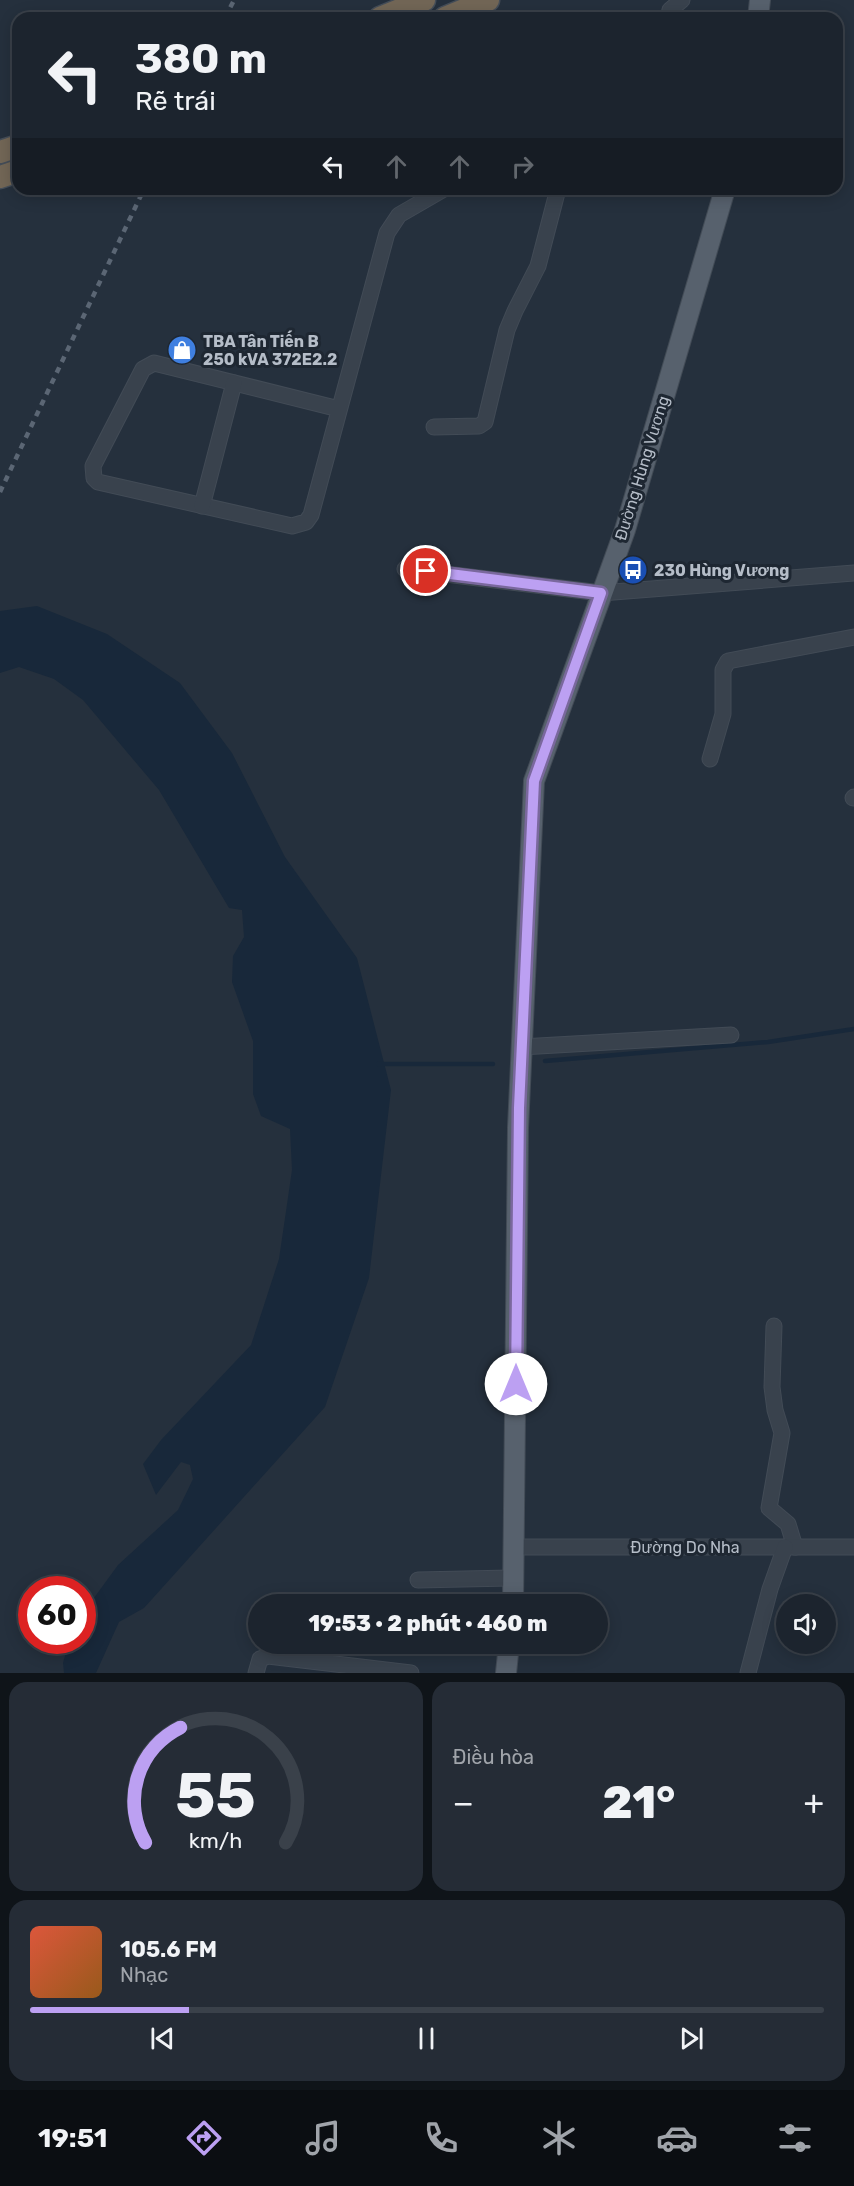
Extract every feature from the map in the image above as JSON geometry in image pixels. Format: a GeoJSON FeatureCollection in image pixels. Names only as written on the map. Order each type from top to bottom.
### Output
{"type":"FeatureCollection","features":[{"type":"Feature","properties":{"kind":"highway"},"geometry":{"type":"LineString","coordinates":[[395,12],[424,0]]}},
{"type":"Feature","properties":{"kind":"highway"},"geometry":{"type":"LineString","coordinates":[[459,12],[488,0]]}},
{"type":"Feature","properties":{"kind":"main road","name":"Đường Hùng Vương"},"geometry":{"type":"LineString","coordinates":[[513,1594],[521,1047],[534,781],[625,530],[723,195]]}},
{"type":"Feature","properties":{"kind":"main road"},"geometry":{"type":"LineString","coordinates":[[506,1673],[508,1654]]}},
{"type":"Feature","properties":{"kind":"street"},"geometry":{"type":"LineString","coordinates":[[670,12],[682,0]]}},
{"type":"Feature","properties":{"kind":"street"},"geometry":{"type":"LineString","coordinates":[[339,409],[161,364],[148,365],[143,369],[93,466],[94,478],[98,482],[292,526],[306,522],[311,515],[387,233],[399,215],[434,195]]}},
{"type":"Feature","properties":{"kind":"street"},"geometry":{"type":"LineString","coordinates":[[434,428],[479,426],[485,422],[507,330],[538,266],[556,195]]}},
{"type":"Feature","properties":{"kind":"street"},"geometry":{"type":"LineString","coordinates":[[202,506],[234,383]]}},
{"type":"Feature","properties":{"kind":"street"},"geometry":{"type":"LineString","coordinates":[[405,569],[601,593],[854,573]]}},
{"type":"Feature","properties":{"kind":"street"},"geometry":{"type":"LineString","coordinates":[[710,759],[723,714],[723,670],[728,661],[854,637]]}},
{"type":"Feature","properties":{"kind":"street"},"geometry":{"type":"LineString","coordinates":[[521,1047],[731,1035]]}},
{"type":"Feature","properties":{"kind":"street"},"geometry":{"type":"LineString","coordinates":[[748,1673],[770,1588],[790,1547],[788,1524],[769,1508],[782,1433],[773,1398],[774,1326]]}},
{"type":"Feature","properties":{"kind":"street","name":"Đường Do Nha"},"geometry":{"type":"LineString","coordinates":[[515,1547],[854,1548]]}},
{"type":"Feature","properties":{"kind":"street"},"geometry":{"type":"LineString","coordinates":[[418,1580],[514,1578]]}},
{"type":"Feature","properties":{"kind":"street"},"geometry":{"type":"LineString","coordinates":[[256,1673],[258,1663],[264,1656],[334,1669],[411,1673]]}},
{"type":"Feature","properties":{"kind":"water"},"geometry":{"type":"Polygon","coordinates":[[[37,606],[107,634],[180,683],[232,753],[285,857],[357,958],[391,1090],[369,1278],[325,1407],[144,1608],[119,1622],[96,1673],[64,1673],[65,1654],[96,1654],[96,1595],[118,1565],[178,1510],[193,1479],[190,1465],[181,1462],[156,1495],[143,1464],[161,1440],[251,1345],[279,1259],[292,1170],[290,1129],[261,1116],[253,1094],[253,1041],[232,982],[233,956],[244,937],[242,910],[229,908],[159,790],[83,700],[54,679],[19,667],[0,673],[0,611],[37,606]]]}},
{"type":"Feature","properties":{"kind":"waterway"},"geometry":{"type":"LineString","coordinates":[[545,1061],[768,1042],[854,1029]]}},
{"type":"Feature","properties":{"kind":"waterway"},"geometry":{"type":"LineString","coordinates":[[378,1064],[493,1064]]}},
{"type":"Feature","properties":{"kind":"railway"},"geometry":{"type":"LineString","coordinates":[[228,12],[234,0]]}},
{"type":"Feature","properties":{"kind":"railway"},"geometry":{"type":"LineString","coordinates":[[0,492],[141,195]]}},
{"type":"Feature","properties":{"kind":"place","name":"TBA Tân Tiến B 250 kVA 372E2.2"},"geometry":{"type":"Point","coordinates":[182,350]}},
{"type":"Feature","properties":{"kind":"place","name":"230 Hùng Vương"},"geometry":{"type":"Point","coordinates":[633,570]}},
{"type":"Feature","properties":{"kind":"route"},"geometry":{"type":"LineString","coordinates":[[426,571],[601,593],[534,781],[519,1108],[516,1384]]}}]}
